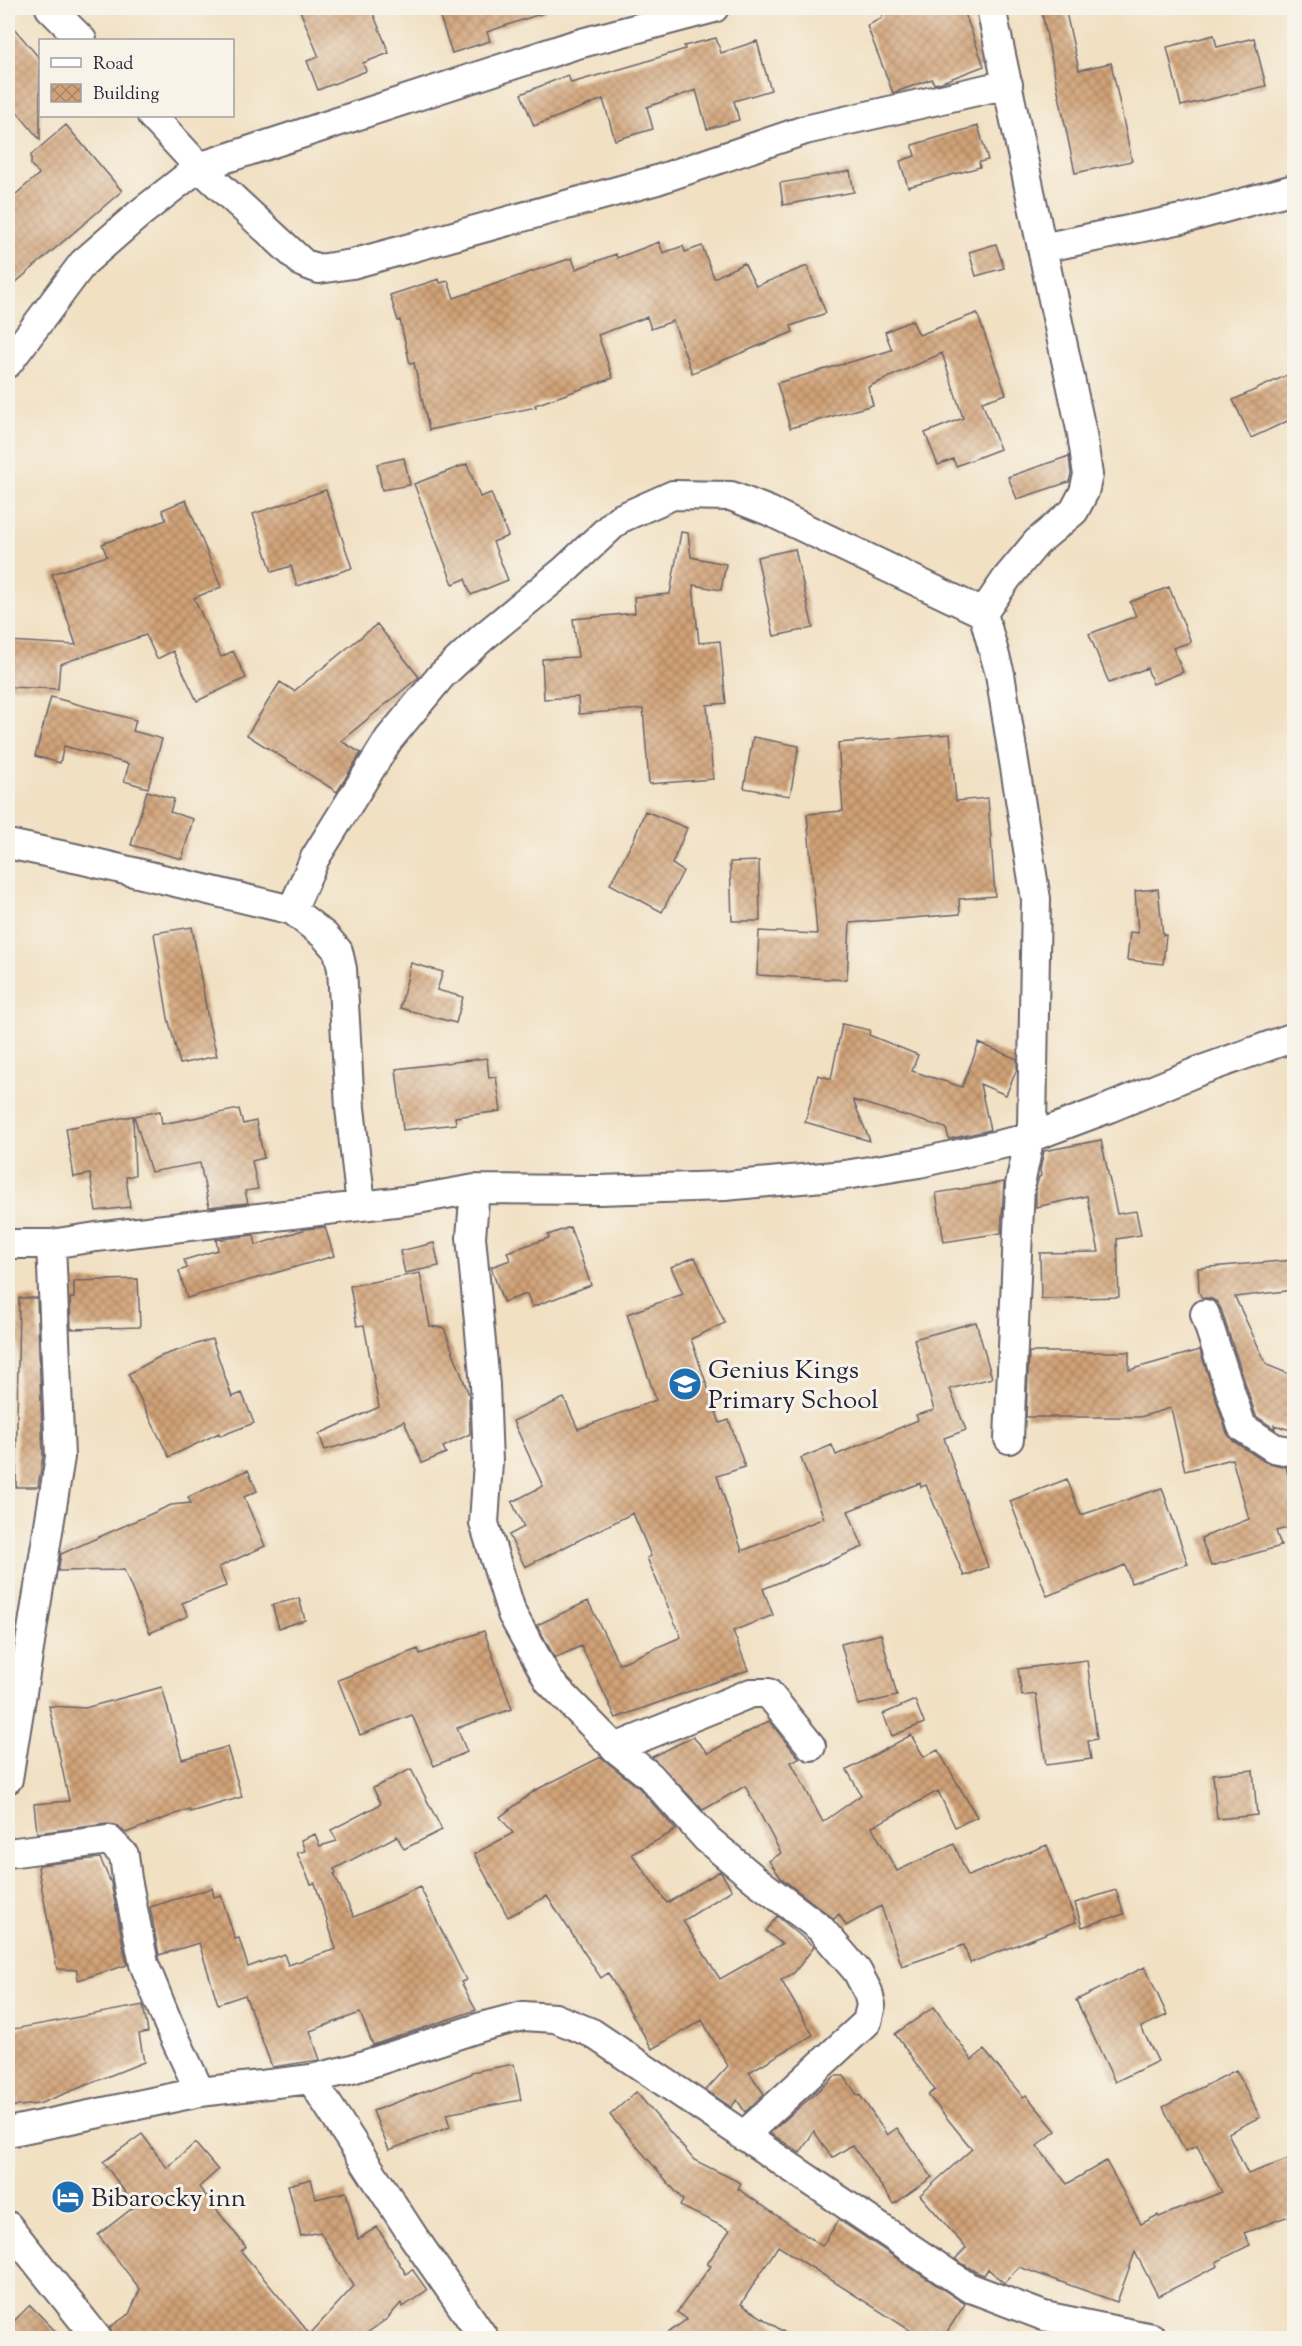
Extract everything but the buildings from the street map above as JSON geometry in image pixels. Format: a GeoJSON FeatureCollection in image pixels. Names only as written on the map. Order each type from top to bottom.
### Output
{"type":"FeatureCollection","features":[{"type":"Feature","properties":{"kind":"street"},"geometry":{"type":"LineString","coordinates":[[50,8],[81,39]]}},
{"type":"Feature","properties":{"kind":"street"},"geometry":{"type":"LineString","coordinates":[[8,363],[83,263],[139,214],[199,167],[574,45],[714,8]]}},
{"type":"Feature","properties":{"kind":"street"},"geometry":{"type":"LineString","coordinates":[[983,613],[1007,578],[1037,542],[1074,511],[1084,492],[1088,475],[1082,434],[991,8]]}},
{"type":"Feature","properties":{"kind":"street"},"geometry":{"type":"LineString","coordinates":[[153,117],[199,167],[303,263],[319,269],[352,264],[646,183],[805,130],[1008,84]]}},
{"type":"Feature","properties":{"kind":"street"},"geometry":{"type":"LineString","coordinates":[[1041,248],[1191,217],[1294,189]]}},
{"type":"Feature","properties":{"kind":"street"},"geometry":{"type":"LineString","coordinates":[[292,910],[315,858],[389,739],[441,676],[482,638],[566,569],[619,519],[673,495],[731,496],[769,511],[983,613],[1000,674],[1036,899],[1032,1126],[1020,1185],[1009,1439]]}},
{"type":"Feature","properties":{"kind":"street"},"geometry":{"type":"LineString","coordinates":[[8,844],[292,910],[324,935],[338,951],[345,1013],[350,1108],[361,1205]]}},
{"type":"Feature","properties":{"kind":"street"},"geometry":{"type":"LineString","coordinates":[[8,1244],[51,1244],[412,1200],[475,1189],[599,1190],[725,1186],[834,1176],[919,1163],[1029,1138],[1199,1071],[1294,1037]]}},
{"type":"Feature","properties":{"kind":"street"},"geometry":{"type":"LineString","coordinates":[[475,1189],[471,1237],[485,1385],[488,1462],[484,1523],[512,1614],[549,1681],[615,1748],[650,1776],[707,1839],[756,1880],[820,1928],[857,1971],[868,1992],[871,2005],[867,2022],[743,2136]]}},
{"type":"Feature","properties":{"kind":"street"},"geometry":{"type":"LineString","coordinates":[[8,1779],[60,1457],[51,1244]]}},
{"type":"Feature","properties":{"kind":"street"},"geometry":{"type":"LineString","coordinates":[[1205,1314],[1242,1427],[1274,1448],[1294,1452]]}},
{"type":"Feature","properties":{"kind":"street"},"geometry":{"type":"LineString","coordinates":[[615,1748],[752,1693],[768,1693],[811,1746]]}},
{"type":"Feature","properties":{"kind":"street"},"geometry":{"type":"LineString","coordinates":[[8,1853],[109,1840],[124,1855],[144,1964],[200,2092]]}},
{"type":"Feature","properties":{"kind":"street"},"geometry":{"type":"LineString","coordinates":[[8,2132],[200,2092],[311,2079],[352,2069],[481,2027],[523,2016],[555,2018],[592,2033],[968,2287],[1044,2316],[1152,2338]]}},
{"type":"Feature","properties":{"kind":"street"},"geometry":{"type":"LineString","coordinates":[[311,2079],[413,2236],[484,2338]]}},
{"type":"Feature","properties":{"kind":"street"},"geometry":{"type":"LineString","coordinates":[[8,2226],[97,2338]]}},
{"type":"Feature","properties":{"kind":"place","name":"Genius Kings Primary School"},"geometry":{"type":"Point","coordinates":[685,1384]}},
{"type":"Feature","properties":{"kind":"place","name":"Bibarocky inn"},"geometry":{"type":"Point","coordinates":[68,2197]}}]}
